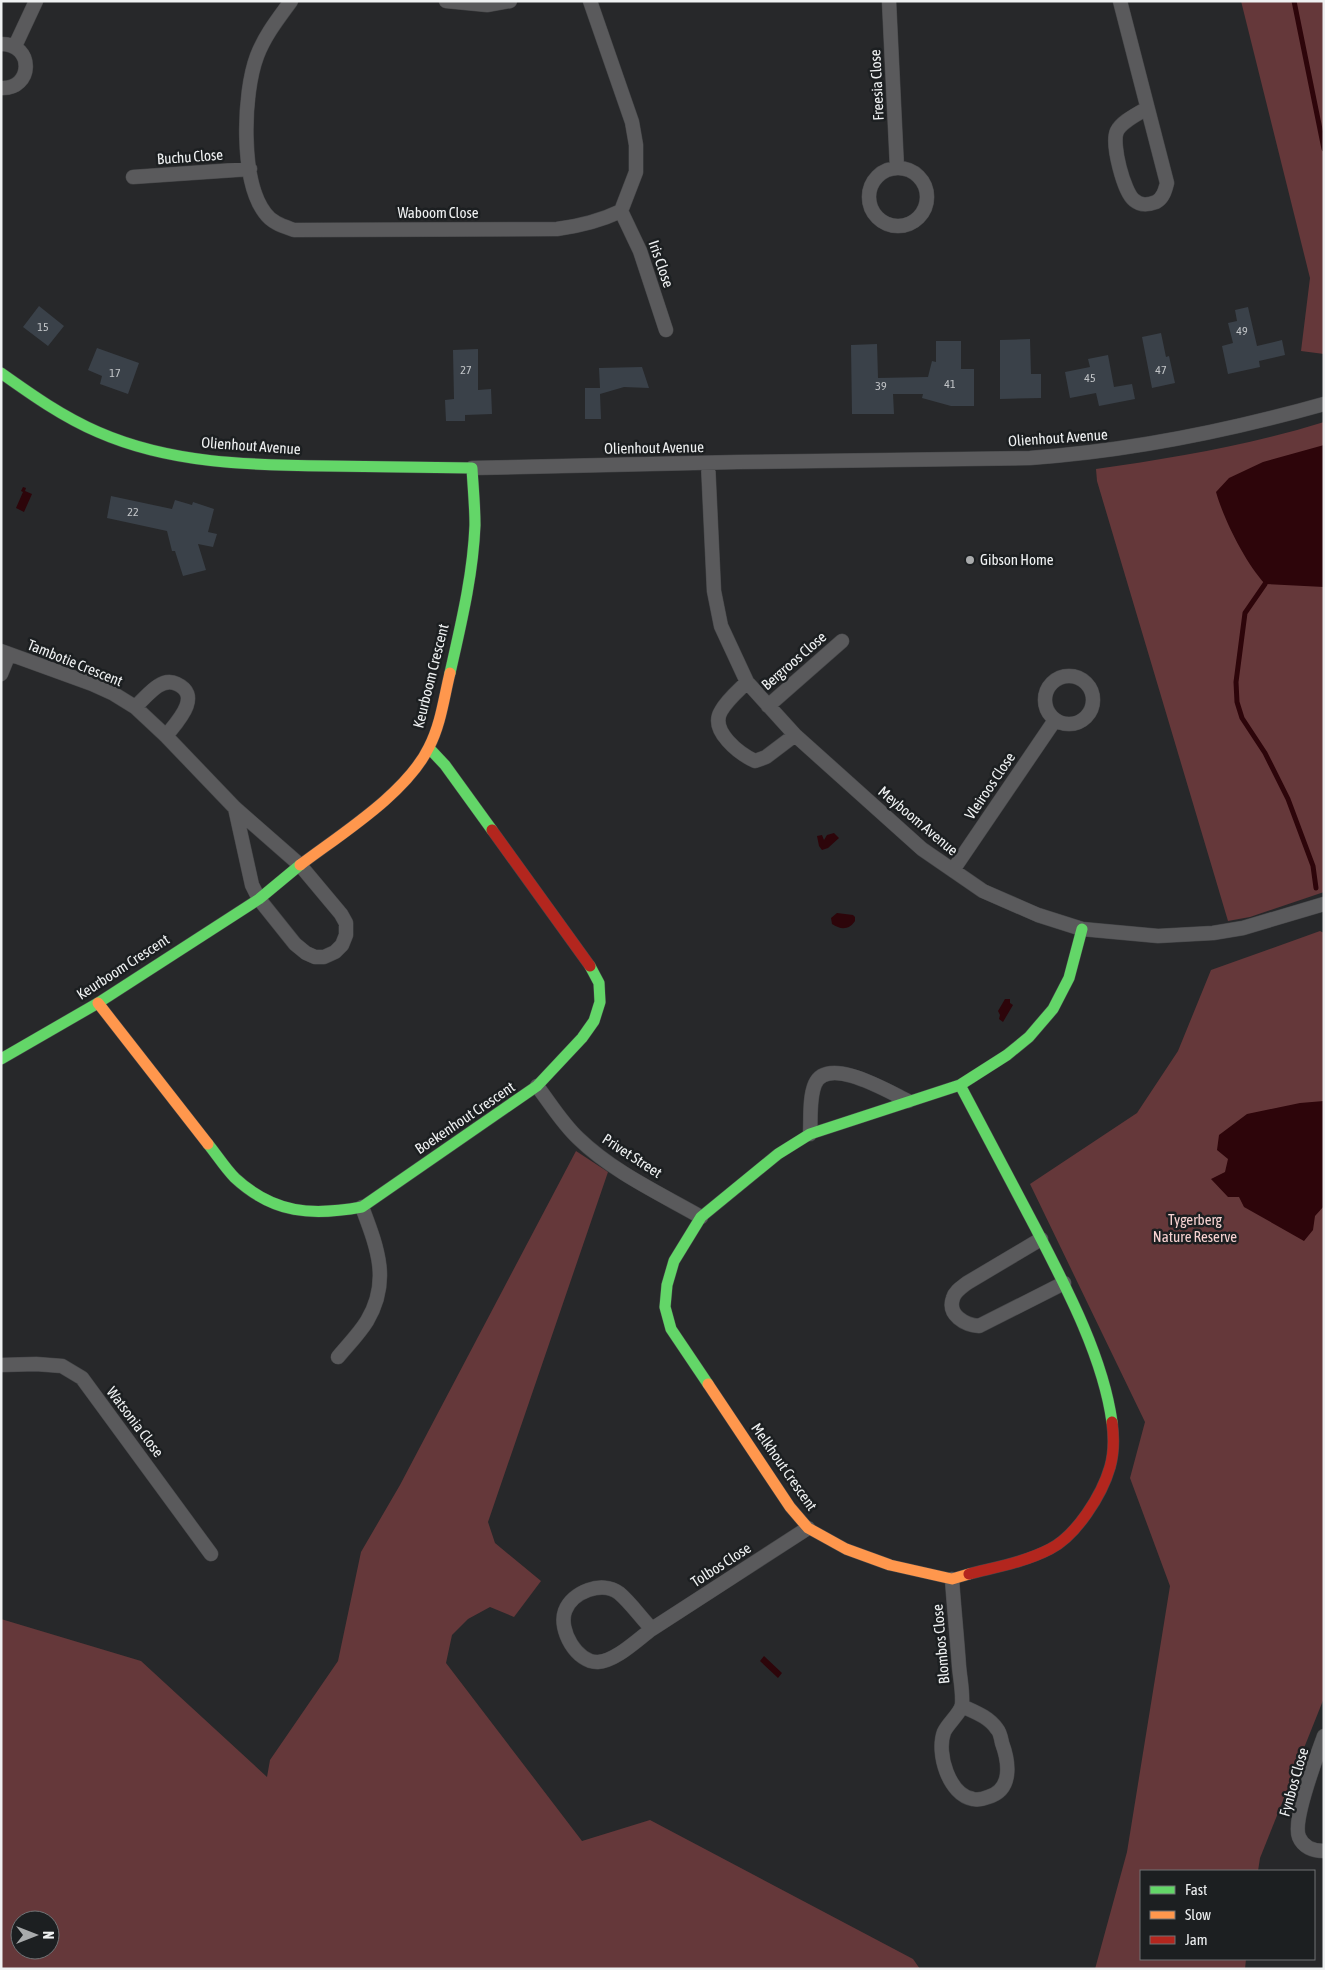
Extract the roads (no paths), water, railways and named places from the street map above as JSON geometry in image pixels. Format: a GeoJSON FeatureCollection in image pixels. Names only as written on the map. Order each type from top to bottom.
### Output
{"type":"FeatureCollection","features":[{"type":"Feature","properties":{"kind":"street"},"geometry":{"type":"LineString","coordinates":[[1,88],[18,84],[26,72],[24,57],[8,45],[36,1]]}},
{"type":"Feature","properties":{"kind":"street","name":"Waboom Close"},"geometry":{"type":"LineString","coordinates":[[291,1],[269,29],[257,57],[248,88],[246,121],[250,169],[257,197],[265,213],[278,224],[294,230],[557,229],[583,226],[605,219],[621,211]]}},
{"type":"Feature","properties":{"kind":"street"},"geometry":{"type":"LineString","coordinates":[[446,1],[487,5],[510,1]]}},
{"type":"Feature","properties":{"kind":"street"},"geometry":{"type":"LineString","coordinates":[[590,1],[632,122],[636,145],[636,172],[621,211]]}},
{"type":"Feature","properties":{"kind":"street","name":"Freesia Close"},"geometry":{"type":"LineString","coordinates":[[890,1],[897,168]]}},
{"type":"Feature","properties":{"kind":"street"},"geometry":{"type":"LineString","coordinates":[[1120,1],[1166,183],[1165,192],[1159,200],[1150,204],[1141,204],[1132,199],[1120,170],[1115,142],[1117,132],[1122,125],[1147,108]]}},
{"type":"Feature","properties":{"kind":"street"},"geometry":{"type":"LineString","coordinates":[[897,168],[907,169],[923,181],[927,190],[928,200],[925,210],[919,218],[911,224],[901,227],[883,223],[876,216],[869,199],[870,190],[880,174],[897,168]]}},
{"type":"Feature","properties":{"kind":"street","name":"Buchu Close"},"geometry":{"type":"LineString","coordinates":[[133,177],[250,169]]}},
{"type":"Feature","properties":{"kind":"street","name":"Iris Close"},"geometry":{"type":"LineString","coordinates":[[621,211],[640,251],[666,330]]}},
{"type":"Feature","properties":{"kind":"street","name":"Olienhout Avenue"},"geometry":{"type":"LineString","coordinates":[[1,373],[63,415],[111,438],[156,452],[209,461],[262,466],[472,468],[1066,456],[1164,443],[1324,404]]}},
{"type":"Feature","properties":{"kind":"street","name":"Meyboom Avenue"},"geometry":{"type":"LineString","coordinates":[[708,463],[714,591],[721,626],[747,682],[795,735],[922,849],[982,891],[1013,905],[1082,929],[1158,936],[1213,933],[1243,928],[1324,904]]}},
{"type":"Feature","properties":{"kind":"street","name":"Keurboom Crescent"},"geometry":{"type":"LineString","coordinates":[[1,1059],[98,1004],[259,899],[390,796],[409,778],[428,748],[437,728],[444,704],[470,580],[475,524],[472,468]]}},
{"type":"Feature","properties":{"kind":"street","name":"Bergroos Close"},"geometry":{"type":"LineString","coordinates":[[768,706],[842,641]]}},
{"type":"Feature","properties":{"kind":"street"},"geometry":{"type":"LineString","coordinates":[[1,674],[5,653]]}},
{"type":"Feature","properties":{"kind":"street","name":"Tambotie Crescent"},"geometry":{"type":"LineString","coordinates":[[5,653],[92,684],[114,694],[135,707],[166,736],[235,808],[300,865]]}},
{"type":"Feature","properties":{"kind":"street"},"geometry":{"type":"LineString","coordinates":[[135,707],[159,685],[167,682],[181,686],[187,693],[186,709],[166,736]]}},
{"type":"Feature","properties":{"kind":"street"},"geometry":{"type":"LineString","coordinates":[[747,682],[720,712],[718,720],[720,729],[727,739],[743,754],[755,761],[766,757],[795,735]]}},
{"type":"Feature","properties":{"kind":"street","name":"Vleiroos Close"},"geometry":{"type":"LineString","coordinates":[[953,870],[1055,720]]}},
{"type":"Feature","properties":{"kind":"street","name":"Boekenhout Crescent"},"geometry":{"type":"LineString","coordinates":[[98,1004],[234,1177],[258,1197],[282,1207],[306,1211],[336,1212],[362,1207],[537,1086],[582,1038],[594,1021],[600,1002],[599,983],[588,962],[445,765],[428,748]]}},
{"type":"Feature","properties":{"kind":"street"},"geometry":{"type":"LineString","coordinates":[[235,808],[252,885],[259,899],[295,944],[306,953],[315,957],[324,957],[335,952],[342,945],[346,935],[346,923],[341,914],[300,865]]}},
{"type":"Feature","properties":{"kind":"street","name":"Melkhout Crescent"},"geometry":{"type":"LineString","coordinates":[[960,1085],[1064,1283],[1093,1352],[1110,1407],[1114,1437],[1110,1467],[1099,1492],[1074,1532],[1051,1549],[1024,1560],[952,1579],[890,1565],[846,1549],[808,1528],[790,1507],[671,1329],[665,1307],[667,1285],[674,1261],[701,1216],[778,1154],[810,1134],[960,1085],[1006,1055],[1028,1037],[1053,1009],[1070,978],[1082,929]]}},
{"type":"Feature","properties":{"kind":"street"},"geometry":{"type":"LineString","coordinates":[[810,1134],[815,1084],[821,1076],[830,1072],[852,1076],[908,1101]]}},
{"type":"Feature","properties":{"kind":"street","name":"Privet Street"},"geometry":{"type":"LineString","coordinates":[[537,1086],[576,1136],[594,1153],[612,1166],[701,1216]]}},
{"type":"Feature","properties":{"kind":"street"},"geometry":{"type":"LineString","coordinates":[[338,1357],[367,1321],[377,1298],[381,1274],[377,1247],[362,1207]]}},
{"type":"Feature","properties":{"kind":"street"},"geometry":{"type":"LineString","coordinates":[[1041,1239],[967,1283],[952,1299],[954,1311],[959,1320],[969,1325],[979,1326],[1064,1283]]}},
{"type":"Feature","properties":{"kind":"street","name":"Watsonia Close"},"geometry":{"type":"LineString","coordinates":[[1,1365],[36,1364],[62,1366],[82,1378],[211,1554]]}},
{"type":"Feature","properties":{"kind":"street","name":"Tolbos Close"},"geometry":{"type":"LineString","coordinates":[[652,1629],[619,1593],[609,1588],[599,1587],[585,1591],[572,1600],[565,1611],[564,1624],[568,1637],[585,1660],[594,1662],[611,1659],[652,1629],[808,1528]]}},
{"type":"Feature","properties":{"kind":"street","name":"Blombos Close"},"geometry":{"type":"LineString","coordinates":[[952,1579],[962,1706]]}},
{"type":"Feature","properties":{"kind":"street"},"geometry":{"type":"LineString","coordinates":[[962,1706],[990,1720],[998,1730],[1004,1747],[1008,1770],[1006,1780],[1002,1789],[995,1795],[982,1799],[973,1799],[962,1795],[954,1788],[947,1774],[943,1758],[944,1733],[962,1706]]}},
{"type":"Feature","properties":{"kind":"street","name":"Fynbos Close"},"geometry":{"type":"LineString","coordinates":[[1324,1736],[1300,1809],[1298,1825],[1298,1836],[1304,1845],[1312,1850],[1324,1851]]}},
{"type":"Feature","properties":{"kind":"waterway"},"geometry":{"type":"LineString","coordinates":[[1294,1],[1324,149]]}},
{"type":"Feature","properties":{"kind":"waterway"},"geometry":{"type":"LineString","coordinates":[[1265,584],[1245,613],[1236,682],[1237,702],[1242,718],[1265,753],[1288,799],[1313,866],[1316,888]]}},
{"type":"Feature","properties":{"kind":"place","name":"Gibson Home"},"geometry":{"type":"Point","coordinates":[970,560]}},
{"type":"Feature","properties":{"kind":"park label","name":"Tygerberg Nature Reserve"},"geometry":{"type":"Point","coordinates":[1195,1228]}}]}
